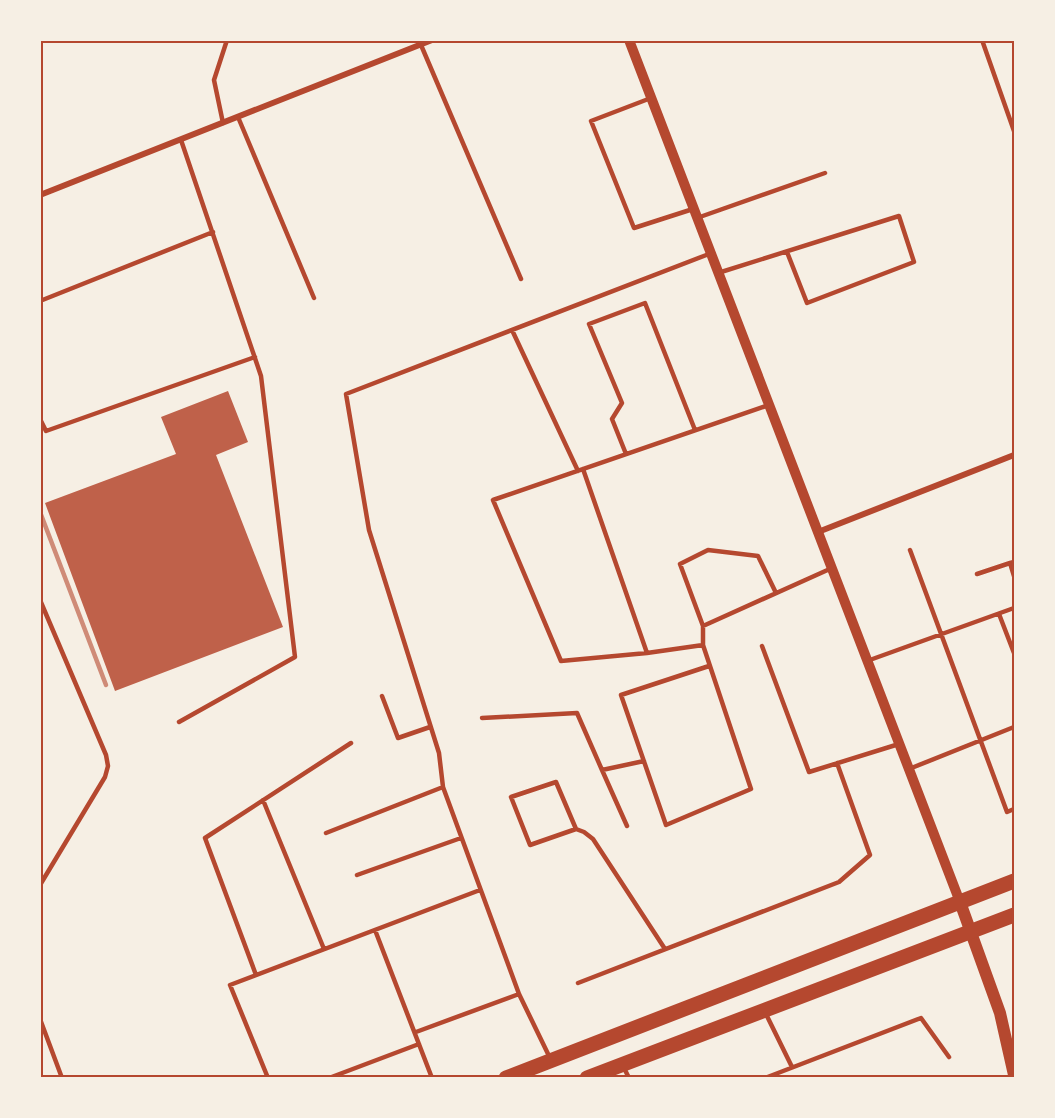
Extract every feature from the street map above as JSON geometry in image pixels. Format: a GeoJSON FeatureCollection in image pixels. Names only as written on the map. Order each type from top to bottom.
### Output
{"type":"FeatureCollection","features":[{"type":"Feature","properties":{"kind":"main road"},"geometry":{"type":"LineString","coordinates":[[506,1077],[1014,881]]}},
{"type":"Feature","properties":{"kind":"main road"},"geometry":{"type":"LineString","coordinates":[[960,902],[1000,1013],[1014,1075]]}},
{"type":"Feature","properties":{"kind":"main road"},"geometry":{"type":"LineString","coordinates":[[587,1077],[625,1071],[764,1010],[1014,915]]}},
{"type":"Feature","properties":{"kind":"street"},"geometry":{"type":"LineString","coordinates":[[40,195],[432,40]]}},
{"type":"Feature","properties":{"kind":"street"},"geometry":{"type":"LineString","coordinates":[[629,40],[960,902]]}},
{"type":"Feature","properties":{"kind":"street"},"geometry":{"type":"LineString","coordinates":[[818,532],[1014,455]]}},
{"type":"Feature","properties":{"kind":"lane"},"geometry":{"type":"LineString","coordinates":[[223,123],[214,80],[227,40]]}},
{"type":"Feature","properties":{"kind":"lane"},"geometry":{"type":"LineString","coordinates":[[982,40],[1014,130]]}},
{"type":"Feature","properties":{"kind":"lane"},"geometry":{"type":"LineString","coordinates":[[421,45],[521,279]]}},
{"type":"Feature","properties":{"kind":"lane"},"geometry":{"type":"LineString","coordinates":[[651,98],[591,121],[634,228],[695,213],[825,173]]}},
{"type":"Feature","properties":{"kind":"lane"},"geometry":{"type":"LineString","coordinates":[[238,117],[314,298]]}},
{"type":"Feature","properties":{"kind":"lane"},"geometry":{"type":"LineString","coordinates":[[179,722],[295,657],[261,376],[181,140]]}},
{"type":"Feature","properties":{"kind":"lane"},"geometry":{"type":"LineString","coordinates":[[718,273],[899,216],[914,262],[807,303],[787,252]]}},
{"type":"Feature","properties":{"kind":"lane"},"geometry":{"type":"LineString","coordinates":[[40,301],[213,232]]}},
{"type":"Feature","properties":{"kind":"lane"},"geometry":{"type":"LineString","coordinates":[[551,1060],[519,994],[442,787],[439,753],[369,530],[346,394],[711,254]]}},
{"type":"Feature","properties":{"kind":"lane"},"geometry":{"type":"LineString","coordinates":[[626,454],[612,419],[622,403],[589,324],[645,303],[695,430]]}},
{"type":"Feature","properties":{"kind":"lane"},"geometry":{"type":"LineString","coordinates":[[512,330],[581,470],[647,653]]}},
{"type":"Feature","properties":{"kind":"lane"},"geometry":{"type":"LineString","coordinates":[[40,419],[46,431],[255,357]]}},
{"type":"Feature","properties":{"kind":"lane"},"geometry":{"type":"LineString","coordinates":[[703,645],[561,661],[493,500],[769,405]]}},
{"type":"Feature","properties":{"kind":"lane"},"geometry":{"type":"LineString","coordinates":[[910,549],[1007,812],[1014,809]]}},
{"type":"Feature","properties":{"kind":"lane"},"geometry":{"type":"LineString","coordinates":[[709,666],[621,695],[666,825],[751,789],[709,666],[703,645],[703,626],[680,564],[708,550],[759,556],[776,593]]}},
{"type":"Feature","properties":{"kind":"lane"},"geometry":{"type":"LineString","coordinates":[[977,574],[1012,562],[1014,576]]}},
{"type":"Feature","properties":{"kind":"lane"},"geometry":{"type":"LineString","coordinates":[[703,626],[831,568]]}},
{"type":"Feature","properties":{"kind":"lane"},"geometry":{"type":"LineString","coordinates":[[40,600],[106,755],[108,766],[105,777],[40,885]]}},
{"type":"Feature","properties":{"kind":"lane"},"geometry":{"type":"LineString","coordinates":[[867,660],[1014,608]]}},
{"type":"Feature","properties":{"kind":"lane"},"geometry":{"type":"LineString","coordinates":[[999,614],[1014,653]]}},
{"type":"Feature","properties":{"kind":"lane"},"geometry":{"type":"LineString","coordinates":[[762,646],[809,772],[899,744]]}},
{"type":"Feature","properties":{"kind":"lane"},"geometry":{"type":"LineString","coordinates":[[382,696],[398,738],[430,727]]}},
{"type":"Feature","properties":{"kind":"lane"},"geometry":{"type":"LineString","coordinates":[[482,718],[577,713],[627,826]]}},
{"type":"Feature","properties":{"kind":"lane"},"geometry":{"type":"LineString","coordinates":[[909,769],[1014,727]]}},
{"type":"Feature","properties":{"kind":"lane"},"geometry":{"type":"LineString","coordinates":[[256,975],[205,838],[351,743]]}},
{"type":"Feature","properties":{"kind":"lane"},"geometry":{"type":"LineString","coordinates":[[602,770],[644,761]]}},
{"type":"Feature","properties":{"kind":"lane"},"geometry":{"type":"LineString","coordinates":[[579,983],[839,882],[870,855],[837,763]]}},
{"type":"Feature","properties":{"kind":"lane"},"geometry":{"type":"LineString","coordinates":[[576,829],[556,782],[511,797],[530,845],[576,829],[593,839],[665,949]]}},
{"type":"Feature","properties":{"kind":"lane"},"geometry":{"type":"LineString","coordinates":[[327,833],[442,787]]}},
{"type":"Feature","properties":{"kind":"lane"},"geometry":{"type":"LineString","coordinates":[[263,800],[324,950]]}},
{"type":"Feature","properties":{"kind":"lane"},"geometry":{"type":"LineString","coordinates":[[357,875],[461,838]]}},
{"type":"Feature","properties":{"kind":"lane"},"geometry":{"type":"LineString","coordinates":[[268,1077],[230,985],[480,890]]}},
{"type":"Feature","properties":{"kind":"lane"},"geometry":{"type":"LineString","coordinates":[[375,930],[432,1077]]}},
{"type":"Feature","properties":{"kind":"lane"},"geometry":{"type":"LineString","coordinates":[[416,1032],[519,994]]}},
{"type":"Feature","properties":{"kind":"lane"},"geometry":{"type":"LineString","coordinates":[[764,1010],[792,1067]]}},
{"type":"Feature","properties":{"kind":"lane"},"geometry":{"type":"LineString","coordinates":[[765,1077],[774,1076],[921,1018],[949,1057]]}},
{"type":"Feature","properties":{"kind":"lane"},"geometry":{"type":"LineString","coordinates":[[40,1019],[62,1077]]}},
{"type":"Feature","properties":{"kind":"lane"},"geometry":{"type":"LineString","coordinates":[[329,1077],[419,1044]]}},
{"type":"Feature","properties":{"kind":"building"},"geometry":{"type":"Polygon","coordinates":[[[228,391],[248,442],[216,455],[283,627],[115,691],[45,503],[176,454],[161,417],[228,391]]]}},
{"type":"Feature","properties":{"kind":"railway"},"geometry":{"type":"LineString","coordinates":[[40,512],[106,685]]}}]}
